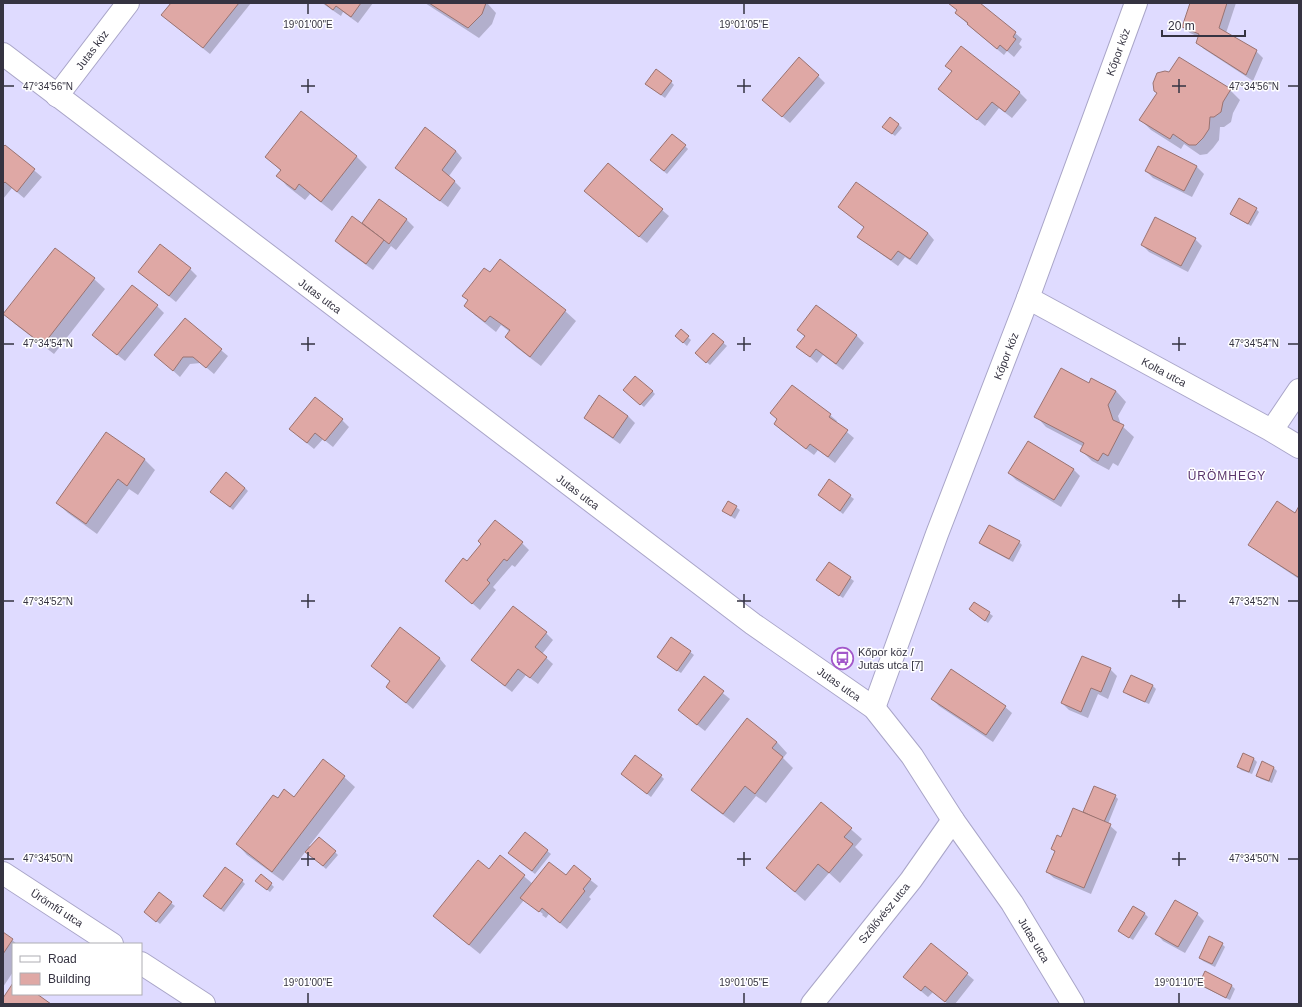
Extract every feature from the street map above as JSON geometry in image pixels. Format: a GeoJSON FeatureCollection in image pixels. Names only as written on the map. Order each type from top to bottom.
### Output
{"type":"FeatureCollection","features":[{"type":"Feature","properties":{"kind":"street","name":"Jutas köz"},"geometry":{"type":"LineString","coordinates":[[57,96],[128,3]]}},
{"type":"Feature","properties":{"kind":"street","name":"Kőpor köz"},"geometry":{"type":"LineString","coordinates":[[874,708],[937,534],[1028,298],[1136,3]]}},
{"type":"Feature","properties":{"kind":"street","name":"Jutas utca"},"geometry":{"type":"LineString","coordinates":[[3,54],[753,624],[874,708],[912,756],[953,820],[1012,903],[1073,1004]]}},
{"type":"Feature","properties":{"kind":"street","name":"Kolta utca"},"geometry":{"type":"LineString","coordinates":[[1028,298],[1272,430],[1299,447]]}},
{"type":"Feature","properties":{"kind":"street"},"geometry":{"type":"LineString","coordinates":[[1272,430],[1299,390]]}},
{"type":"Feature","properties":{"kind":"street","name":"Szőlővész utca"},"geometry":{"type":"LineString","coordinates":[[812,1004],[911,880],[953,820]]}},
{"type":"Feature","properties":{"kind":"street","name":"Ürömfű utca"},"geometry":{"type":"LineString","coordinates":[[3,873],[110,943]]}},
{"type":"Feature","properties":{"kind":"street"},"geometry":{"type":"LineString","coordinates":[[142,964],[204,1004]]}},
{"type":"Feature","properties":{"kind":"building"},"geometry":{"type":"Polygon","coordinates":[[[171,3],[239,3],[203,48],[161,15],[171,3]]]}},
{"type":"Feature","properties":{"kind":"building"},"geometry":{"type":"Polygon","coordinates":[[[324,3],[361,3],[351,17],[336,6],[333,10],[324,3]]]}},
{"type":"Feature","properties":{"kind":"building"},"geometry":{"type":"Polygon","coordinates":[[[429,3],[486,3],[482,14],[468,28],[429,3]]]}},
{"type":"Feature","properties":{"kind":"building"},"geometry":{"type":"Polygon","coordinates":[[[948,3],[980,3],[1016,32],[1013,37],[1016,39],[1007,51],[1000,45],[997,49],[955,13],[957,10],[948,3]]]}},
{"type":"Feature","properties":{"kind":"building"},"geometry":{"type":"Polygon","coordinates":[[[1190,3],[1227,3],[1219,28],[1257,50],[1246,75],[1196,43],[1199,34],[1182,27],[1190,3]]]}},
{"type":"Feature","properties":{"kind":"building"},"geometry":{"type":"Polygon","coordinates":[[[961,46],[1020,92],[1005,112],[992,102],[977,120],[938,89],[952,71],[945,66],[961,46]]]}},
{"type":"Feature","properties":{"kind":"building"},"geometry":{"type":"Polygon","coordinates":[[[799,57],[819,75],[782,117],[762,100],[799,57]]]}},
{"type":"Feature","properties":{"kind":"building"},"geometry":{"type":"Polygon","coordinates":[[[1179,57],[1231,89],[1223,102],[1221,112],[1214,117],[1210,117],[1209,129],[1196,145],[1189,145],[1173,134],[1170,139],[1139,120],[1157,93],[1154,91],[1153,83],[1157,73],[1165,71],[1169,72],[1179,57]]]}},
{"type":"Feature","properties":{"kind":"building"},"geometry":{"type":"Polygon","coordinates":[[[656,69],[672,81],[661,95],[645,84],[656,69]]]}},
{"type":"Feature","properties":{"kind":"building"},"geometry":{"type":"Polygon","coordinates":[[[301,111],[357,156],[321,202],[299,184],[295,190],[276,176],[281,170],[265,157],[301,111]]]}},
{"type":"Feature","properties":{"kind":"building"},"geometry":{"type":"Polygon","coordinates":[[[890,117],[899,124],[892,134],[882,127],[890,117]]]}},
{"type":"Feature","properties":{"kind":"building"},"geometry":{"type":"Polygon","coordinates":[[[425,127],[456,151],[442,170],[455,181],[440,201],[395,168],[425,127]]]}},
{"type":"Feature","properties":{"kind":"building"},"geometry":{"type":"Polygon","coordinates":[[[672,134],[686,145],[664,171],[650,160],[672,134]]]}},
{"type":"Feature","properties":{"kind":"building"},"geometry":{"type":"Polygon","coordinates":[[[5,145],[35,169],[17,192],[5,182],[3,184],[3,147],[5,145]]]}},
{"type":"Feature","properties":{"kind":"building"},"geometry":{"type":"Polygon","coordinates":[[[1158,146],[1197,166],[1184,191],[1145,171],[1158,146]]]}},
{"type":"Feature","properties":{"kind":"building"},"geometry":{"type":"Polygon","coordinates":[[[608,163],[663,209],[639,237],[584,191],[608,163]]]}},
{"type":"Feature","properties":{"kind":"building"},"geometry":{"type":"Polygon","coordinates":[[[856,182],[928,233],[910,259],[898,251],[891,260],[857,237],[864,227],[838,207],[856,182]]]}},
{"type":"Feature","properties":{"kind":"building"},"geometry":{"type":"Polygon","coordinates":[[[1239,198],[1257,208],[1248,224],[1230,214],[1239,198]]]}},
{"type":"Feature","properties":{"kind":"building"},"geometry":{"type":"Polygon","coordinates":[[[379,199],[407,219],[389,244],[362,223],[379,199]]]}},
{"type":"Feature","properties":{"kind":"building"},"geometry":{"type":"Polygon","coordinates":[[[352,216],[384,240],[366,264],[335,241],[352,216]]]}},
{"type":"Feature","properties":{"kind":"building"},"geometry":{"type":"Polygon","coordinates":[[[1155,217],[1196,238],[1181,266],[1141,245],[1155,217]]]}},
{"type":"Feature","properties":{"kind":"building"},"geometry":{"type":"Polygon","coordinates":[[[160,244],[191,268],[169,296],[138,272],[160,244]]]}},
{"type":"Feature","properties":{"kind":"building"},"geometry":{"type":"Polygon","coordinates":[[[55,248],[95,278],[43,345],[3,314],[55,248]]]}},
{"type":"Feature","properties":{"kind":"building"},"geometry":{"type":"Polygon","coordinates":[[[500,259],[566,310],[530,357],[505,337],[510,330],[490,316],[485,322],[464,306],[468,300],[462,296],[484,268],[490,272],[500,259]]]}},
{"type":"Feature","properties":{"kind":"building"},"geometry":{"type":"Polygon","coordinates":[[[132,285],[158,305],[117,355],[92,335],[132,285]]]}},
{"type":"Feature","properties":{"kind":"building"},"geometry":{"type":"Polygon","coordinates":[[[816,305],[857,335],[836,364],[816,349],[810,357],[796,347],[805,336],[797,330],[816,305]]]}},
{"type":"Feature","properties":{"kind":"building"},"geometry":{"type":"Polygon","coordinates":[[[185,318],[222,349],[206,368],[193,357],[183,357],[173,371],[154,355],[185,318]]]}},
{"type":"Feature","properties":{"kind":"building"},"geometry":{"type":"Polygon","coordinates":[[[681,329],[689,336],[683,343],[675,336],[681,329]]]}},
{"type":"Feature","properties":{"kind":"building"},"geometry":{"type":"Polygon","coordinates":[[[713,333],[724,342],[706,363],[695,353],[713,333]]]}},
{"type":"Feature","properties":{"kind":"building"},"geometry":{"type":"Polygon","coordinates":[[[1061,368],[1089,383],[1091,378],[1116,391],[1108,405],[1113,420],[1124,425],[1108,456],[1103,453],[1098,461],[1080,451],[1084,443],[1034,417],[1061,368]]]}},
{"type":"Feature","properties":{"kind":"building"},"geometry":{"type":"Polygon","coordinates":[[[635,376],[653,391],[640,405],[623,390],[635,376]]]}},
{"type":"Feature","properties":{"kind":"building"},"geometry":{"type":"Polygon","coordinates":[[[792,385],[831,414],[829,417],[848,430],[828,457],[810,444],[806,449],[774,424],[777,419],[770,413],[792,385]]]}},
{"type":"Feature","properties":{"kind":"building"},"geometry":{"type":"Polygon","coordinates":[[[599,395],[628,416],[613,438],[584,418],[599,395]]]}},
{"type":"Feature","properties":{"kind":"building"},"geometry":{"type":"Polygon","coordinates":[[[315,397],[343,419],[325,441],[315,433],[307,443],[289,429],[315,397]]]}},
{"type":"Feature","properties":{"kind":"building"},"geometry":{"type":"Polygon","coordinates":[[[106,432],[145,459],[127,486],[118,479],[86,524],[56,503],[106,432]]]}},
{"type":"Feature","properties":{"kind":"building"},"geometry":{"type":"Polygon","coordinates":[[[1028,441],[1074,469],[1054,500],[1008,473],[1028,441]]]}},
{"type":"Feature","properties":{"kind":"building"},"geometry":{"type":"Polygon","coordinates":[[[226,472],[245,488],[230,507],[210,492],[226,472]]]}},
{"type":"Feature","properties":{"kind":"building"},"geometry":{"type":"Polygon","coordinates":[[[829,479],[851,495],[840,511],[818,495],[829,479]]]}},
{"type":"Feature","properties":{"kind":"building"},"geometry":{"type":"Polygon","coordinates":[[[728,501],[737,506],[731,516],[722,511],[728,501]]]}},
{"type":"Feature","properties":{"kind":"building"},"geometry":{"type":"Polygon","coordinates":[[[1277,501],[1295,513],[1299,506],[1298,577],[1248,545],[1277,501]]]}},
{"type":"Feature","properties":{"kind":"building"},"geometry":{"type":"Polygon","coordinates":[[[495,520],[523,542],[507,561],[504,559],[487,580],[490,583],[472,604],[445,581],[463,558],[467,561],[481,544],[478,541],[495,520]]]}},
{"type":"Feature","properties":{"kind":"building"},"geometry":{"type":"Polygon","coordinates":[[[989,525],[1020,541],[1009,559],[979,543],[989,525]]]}},
{"type":"Feature","properties":{"kind":"building"},"geometry":{"type":"Polygon","coordinates":[[[829,562],[851,577],[839,596],[816,580],[829,562]]]}},
{"type":"Feature","properties":{"kind":"building"},"geometry":{"type":"Polygon","coordinates":[[[974,602],[990,612],[985,621],[969,609],[974,602]]]}},
{"type":"Feature","properties":{"kind":"building"},"geometry":{"type":"Polygon","coordinates":[[[513,606],[547,632],[535,647],[547,657],[530,678],[518,669],[505,686],[471,660],[513,606]]]}},
{"type":"Feature","properties":{"kind":"building"},"geometry":{"type":"Polygon","coordinates":[[[400,627],[440,658],[406,703],[386,687],[390,681],[371,666],[400,627]]]}},
{"type":"Feature","properties":{"kind":"building"},"geometry":{"type":"Polygon","coordinates":[[[671,637],[691,651],[677,671],[657,657],[671,637]]]}},
{"type":"Feature","properties":{"kind":"building"},"geometry":{"type":"Polygon","coordinates":[[[1082,656],[1111,668],[1101,692],[1091,688],[1081,712],[1061,703],[1082,656]]]}},
{"type":"Feature","properties":{"kind":"building"},"geometry":{"type":"Polygon","coordinates":[[[951,669],[1006,706],[986,735],[931,699],[951,669]]]}},
{"type":"Feature","properties":{"kind":"building"},"geometry":{"type":"Polygon","coordinates":[[[1131,675],[1153,685],[1145,702],[1123,692],[1131,675]]]}},
{"type":"Feature","properties":{"kind":"building"},"geometry":{"type":"Polygon","coordinates":[[[704,676],[724,691],[697,725],[678,710],[704,676]]]}},
{"type":"Feature","properties":{"kind":"building"},"geometry":{"type":"Polygon","coordinates":[[[747,718],[777,742],[772,748],[783,757],[755,794],[745,786],[723,814],[691,790],[747,718]]]}},
{"type":"Feature","properties":{"kind":"building"},"geometry":{"type":"Polygon","coordinates":[[[1243,753],[1254,758],[1249,772],[1237,767],[1243,753]]]}},
{"type":"Feature","properties":{"kind":"building"},"geometry":{"type":"Polygon","coordinates":[[[635,755],[662,775],[647,794],[621,774],[635,755]]]}},
{"type":"Feature","properties":{"kind":"building"},"geometry":{"type":"Polygon","coordinates":[[[323,759],[345,776],[272,872],[236,844],[273,795],[278,798],[284,789],[294,797],[323,759]]]}},
{"type":"Feature","properties":{"kind":"building"},"geometry":{"type":"Polygon","coordinates":[[[1262,761],[1274,767],[1269,781],[1256,776],[1262,761]]]}},
{"type":"Feature","properties":{"kind":"building"},"geometry":{"type":"Polygon","coordinates":[[[1094,786],[1116,795],[1104,822],[1083,812],[1094,786]]]}},
{"type":"Feature","properties":{"kind":"building"},"geometry":{"type":"Polygon","coordinates":[[[821,802],[852,828],[844,837],[853,844],[829,873],[818,864],[795,892],[766,868],[821,802]]]}},
{"type":"Feature","properties":{"kind":"building"},"geometry":{"type":"Polygon","coordinates":[[[1073,808],[1111,824],[1084,888],[1046,872],[1055,851],[1051,849],[1057,835],[1061,837],[1073,808]]]}},
{"type":"Feature","properties":{"kind":"building"},"geometry":{"type":"Polygon","coordinates":[[[525,832],[548,850],[532,871],[508,853],[525,832]]]}},
{"type":"Feature","properties":{"kind":"building"},"geometry":{"type":"Polygon","coordinates":[[[319,837],[336,851],[323,866],[305,852],[319,837]]]}},
{"type":"Feature","properties":{"kind":"building"},"geometry":{"type":"Polygon","coordinates":[[[500,855],[525,875],[469,945],[433,916],[478,860],[489,869],[500,855]]]}},
{"type":"Feature","properties":{"kind":"building"},"geometry":{"type":"Polygon","coordinates":[[[549,862],[566,875],[574,865],[591,879],[583,889],[585,891],[560,923],[542,908],[539,912],[520,898],[549,862]]]}},
{"type":"Feature","properties":{"kind":"building"},"geometry":{"type":"Polygon","coordinates":[[[225,867],[243,880],[221,909],[203,896],[225,867]]]}},
{"type":"Feature","properties":{"kind":"building"},"geometry":{"type":"Polygon","coordinates":[[[261,874],[272,883],[267,890],[255,881],[261,874]]]}},
{"type":"Feature","properties":{"kind":"building"},"geometry":{"type":"Polygon","coordinates":[[[159,892],[172,902],[156,922],[144,912],[159,892]]]}},
{"type":"Feature","properties":{"kind":"building"},"geometry":{"type":"Polygon","coordinates":[[[1175,900],[1198,913],[1178,947],[1155,934],[1175,900]]]}},
{"type":"Feature","properties":{"kind":"building"},"geometry":{"type":"Polygon","coordinates":[[[1133,906],[1145,913],[1129,938],[1118,931],[1133,906]]]}},
{"type":"Feature","properties":{"kind":"building"},"geometry":{"type":"Polygon","coordinates":[[[3,932],[13,939],[3,954],[3,932]]]}},
{"type":"Feature","properties":{"kind":"building"},"geometry":{"type":"Polygon","coordinates":[[[1209,936],[1223,943],[1212,964],[1199,958],[1209,936]]]}},
{"type":"Feature","properties":{"kind":"building"},"geometry":{"type":"Polygon","coordinates":[[[931,943],[968,973],[945,1002],[925,986],[921,991],[903,977],[931,943]]]}},
{"type":"Feature","properties":{"kind":"building"},"geometry":{"type":"Polygon","coordinates":[[[1205,971],[1232,985],[1226,998],[1199,984],[1205,971]]]}},
{"type":"Feature","properties":{"kind":"building"},"geometry":{"type":"Polygon","coordinates":[[[12,984],[12,995],[38,995],[51,1004],[3,1004],[3,998],[12,984]]]}},
{"type":"Feature","properties":{"kind":"place","name":"Kőpor köz / Jutas utca [7]"},"geometry":{"type":"Point","coordinates":[842,658]}},
{"type":"Feature","properties":{"kind":"district","name":"ÜRÖMHEGY"},"geometry":{"type":"Point","coordinates":[1227,476]}}]}
